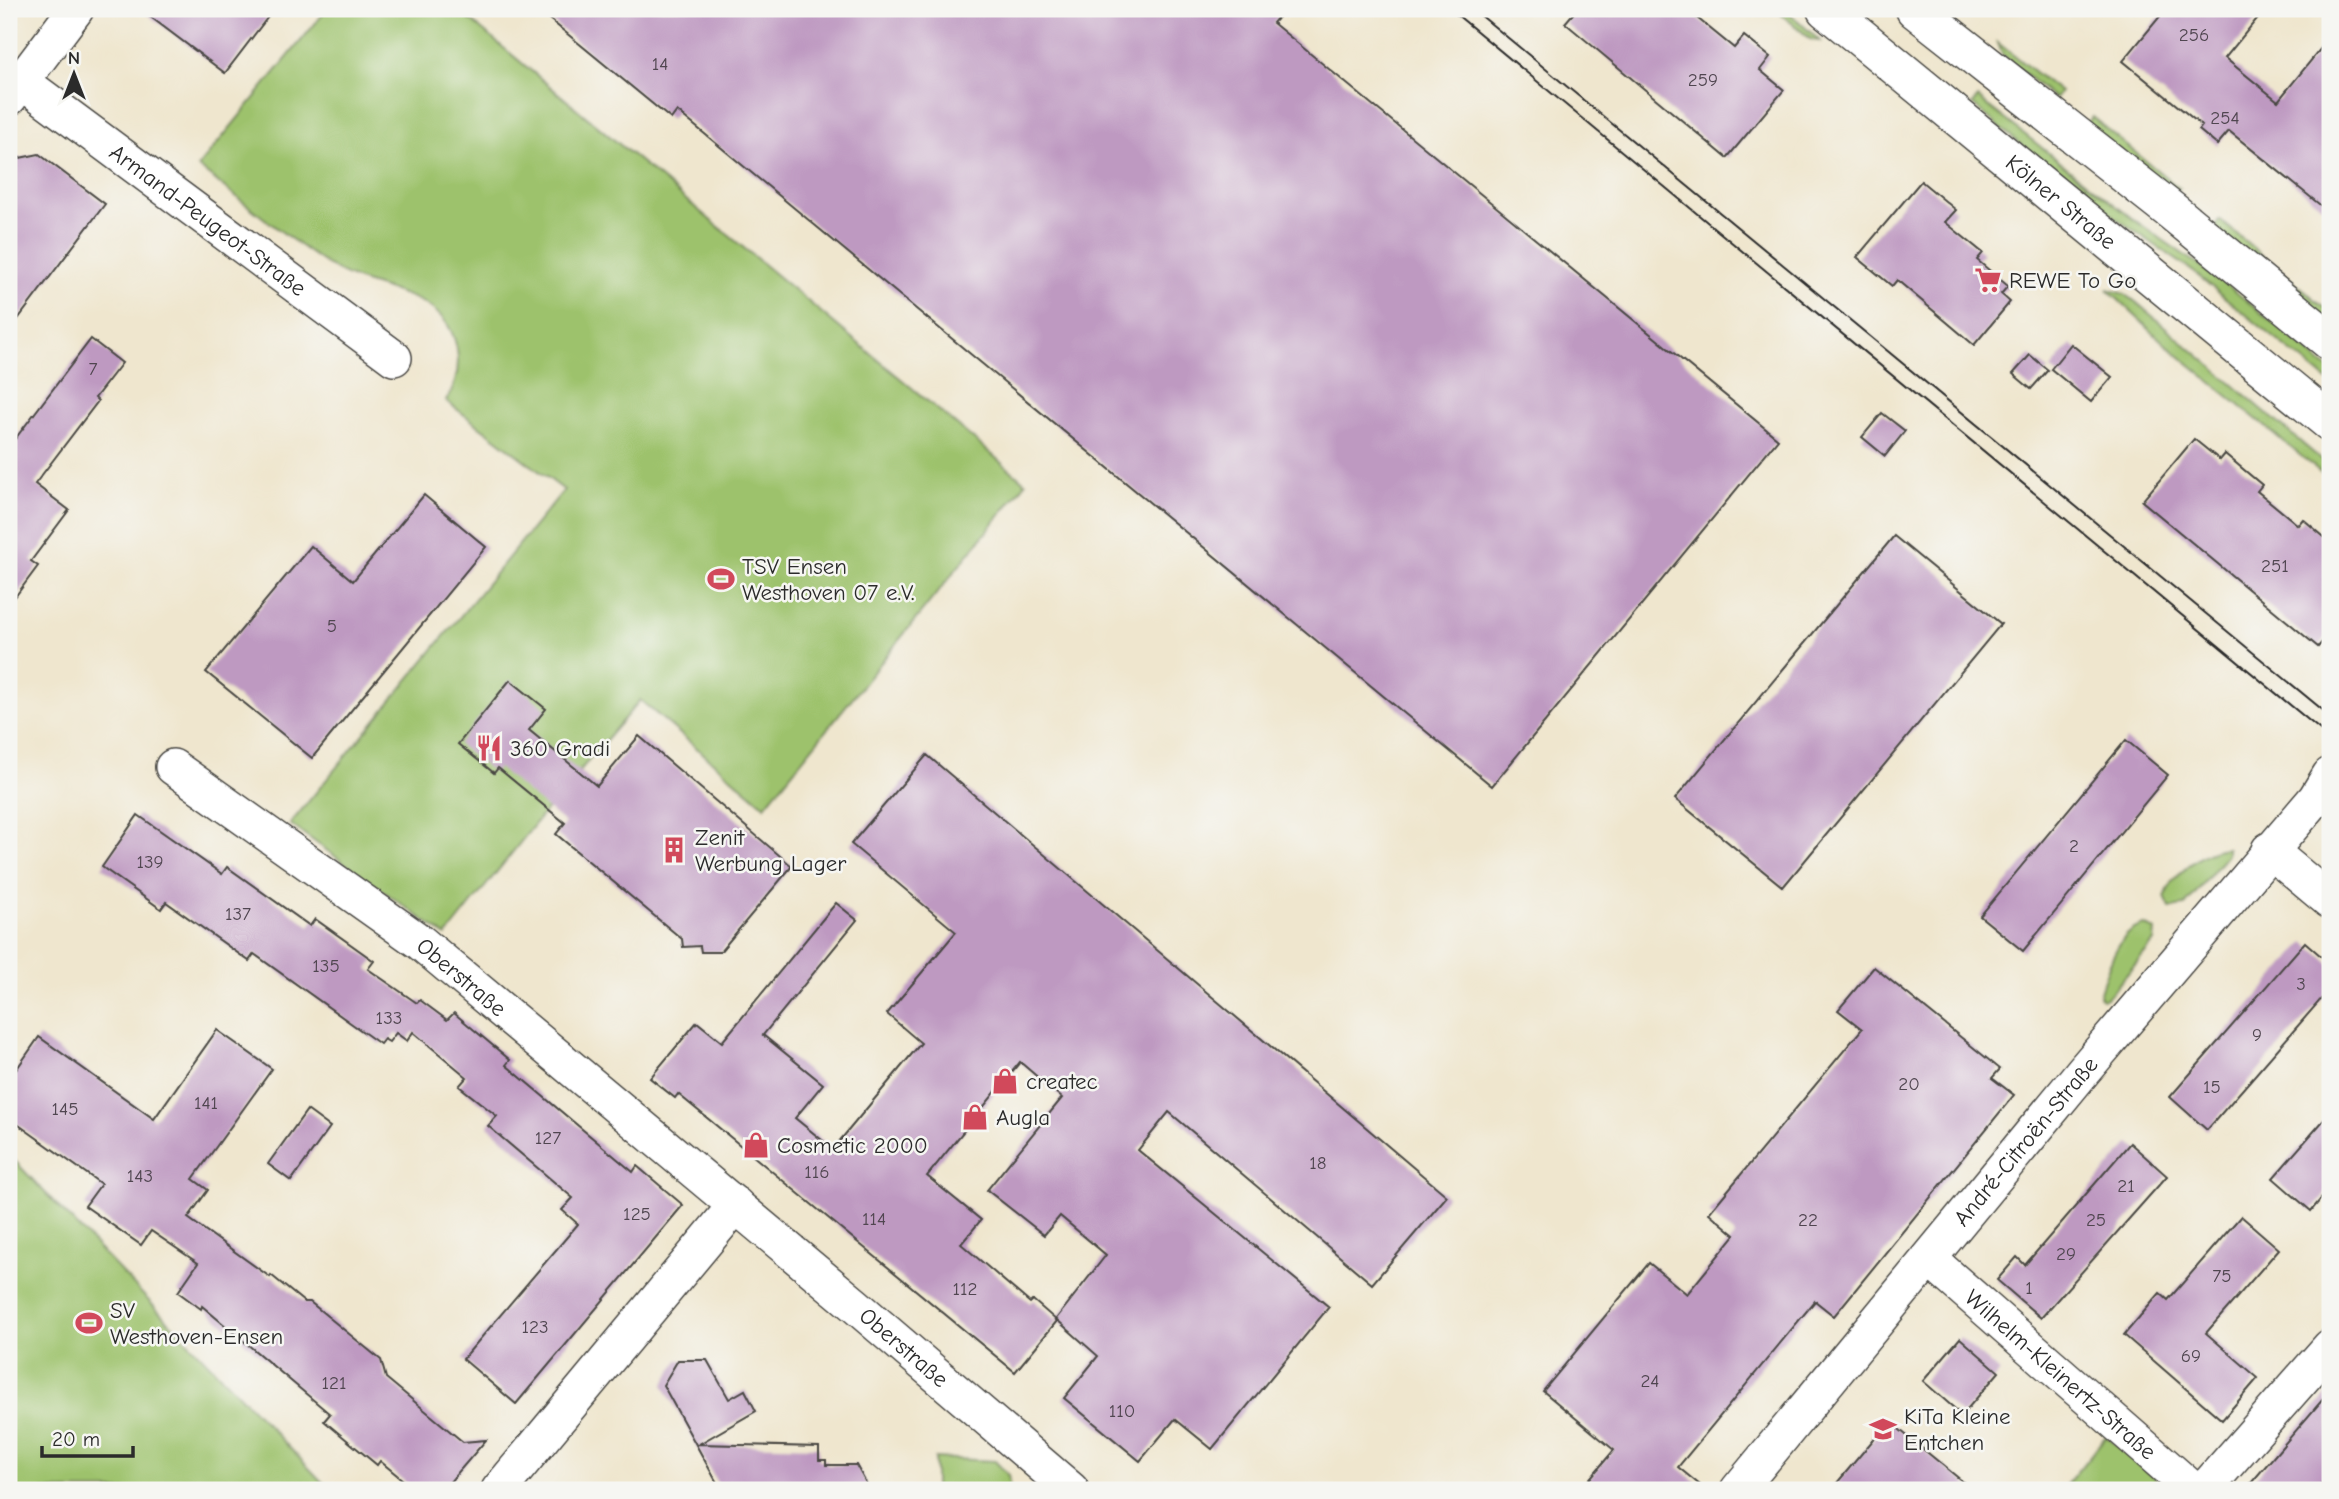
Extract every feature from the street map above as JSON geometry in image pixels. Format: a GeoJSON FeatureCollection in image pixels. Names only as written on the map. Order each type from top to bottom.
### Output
{"type":"FeatureCollection","features":[{"type":"Feature","properties":{"kind":"main road","name":"Kölner Straße"},"geometry":{"type":"LineString","coordinates":[[1826,9],[2330,422]]}},
{"type":"Feature","properties":{"kind":"main road"},"geometry":{"type":"LineString","coordinates":[[1889,61],[1920,13],[2173,212],[2330,341]]}},
{"type":"Feature","properties":{"kind":"street","name":"Armand-Peugeot-Straße"},"geometry":{"type":"LineString","coordinates":[[76,9],[15,90],[394,358]]}},
{"type":"Feature","properties":{"kind":"street","name":"Oberstraße"},"geometry":{"type":"LineString","coordinates":[[173,767],[420,942],[736,1205],[1071,1490]]}},
{"type":"Feature","properties":{"kind":"street","name":"André-Citroën-Straße"},"geometry":{"type":"LineString","coordinates":[[1738,1490],[2269,850],[2326,788]]}},
{"type":"Feature","properties":{"kind":"street"},"geometry":{"type":"LineString","coordinates":[[2269,850],[2330,901]]}},
{"type":"Feature","properties":{"kind":"street"},"geometry":{"type":"LineString","coordinates":[[499,1490],[736,1205]]}},
{"type":"Feature","properties":{"kind":"street","name":"Wilhelm-Kleinertz-Straße"},"geometry":{"type":"LineString","coordinates":[[1929,1259],[2193,1490]]}},
{"type":"Feature","properties":{"kind":"street"},"geometry":{"type":"LineString","coordinates":[[2204,1490],[2330,1347]]}},
{"type":"Feature","properties":{"kind":"green space","name":"TSV Ensen Westhoven 07 e.V."},"geometry":{"type":"Polygon","coordinates":[[[327,9],[457,9],[1026,483],[765,806],[640,700],[543,814],[446,936],[290,824],[564,490],[446,401],[456,376],[458,357],[450,329],[439,314],[406,295],[348,276],[331,267],[198,167],[327,9]]]}},
{"type":"Feature","properties":{"kind":"green space"},"geometry":{"type":"Polygon","coordinates":[[[1775,9],[1785,9],[1820,41],[1812,40],[1775,9]]]}},
{"type":"Feature","properties":{"kind":"green space"},"geometry":{"type":"Polygon","coordinates":[[[1998,43],[2060,92],[2055,99],[2003,56],[1998,43]]]}},
{"type":"Feature","properties":{"kind":"green space"},"geometry":{"type":"Polygon","coordinates":[[[1978,98],[2133,219],[2230,287],[2330,370],[2330,383],[2191,270],[2074,189],[1972,104],[1978,98]]]}},
{"type":"Feature","properties":{"kind":"green space"},"geometry":{"type":"Polygon","coordinates":[[[2092,117],[2179,188],[2173,194],[2087,124],[2092,117]]]}},
{"type":"Feature","properties":{"kind":"green space"},"geometry":{"type":"Polygon","coordinates":[[[2220,220],[2330,312],[2330,326],[2214,229],[2220,220]]]}},
{"type":"Feature","properties":{"kind":"green space"},"geometry":{"type":"Polygon","coordinates":[[[2107,289],[2125,294],[2136,302],[2330,467],[2330,480],[2164,343],[2107,289]]]}},
{"type":"Feature","properties":{"kind":"green space"},"geometry":{"type":"Polygon","coordinates":[[[2227,848],[2227,855],[2185,906],[2170,908],[2165,897],[2174,880],[2199,858],[2227,848]]]}},
{"type":"Feature","properties":{"kind":"green space"},"geometry":{"type":"Polygon","coordinates":[[[2145,925],[2155,930],[2154,942],[2107,998],[2102,999],[2099,995],[2120,943],[2135,928],[2145,925]]]}},
{"type":"Feature","properties":{"kind":"green space","name":"SV Westhoven-Ensen"},"geometry":{"type":"Polygon","coordinates":[[[9,1155],[330,1490],[9,1490],[9,1155]]]}},
{"type":"Feature","properties":{"kind":"green space"},"geometry":{"type":"Polygon","coordinates":[[[2106,1436],[2168,1490],[2062,1490],[2106,1436]]]}},
{"type":"Feature","properties":{"kind":"green space"},"geometry":{"type":"Polygon","coordinates":[[[935,1458],[995,1461],[1008,1475],[1010,1490],[935,1490],[935,1458]]]}},
{"type":"Feature","properties":{"kind":"building"},"geometry":{"type":"Polygon","coordinates":[[[140,9],[274,9],[225,73],[140,9]]]}},
{"type":"Feature","properties":{"kind":"building"},"geometry":{"type":"Polygon","coordinates":[[[537,9],[1285,9],[1273,23],[1778,439],[1492,786],[677,111],[671,119],[537,9]]]}},
{"type":"Feature","properties":{"kind":"building"},"geometry":{"type":"Polygon","coordinates":[[[1577,9],[1686,9],[1734,48],[1744,36],[1770,57],[1760,70],[1784,90],[1727,158],[1565,23],[1577,9]]]}},
{"type":"Feature","properties":{"kind":"building"},"geometry":{"type":"Polygon","coordinates":[[[2166,9],[2265,9],[2225,58],[2278,101],[2330,37],[2330,213],[2229,131],[2217,145],[2199,130],[2202,126],[2123,61],[2166,9]]]}},
{"type":"Feature","properties":{"kind":"building"},"geometry":{"type":"Polygon","coordinates":[[[39,154],[105,204],[9,331],[9,167],[15,159],[39,154]]]}},
{"type":"Feature","properties":{"kind":"building"},"geometry":{"type":"Polygon","coordinates":[[[1921,181],[1956,210],[1945,222],[1983,253],[1977,260],[2008,286],[2001,294],[2010,302],[1974,345],[1897,280],[1892,286],[1857,257],[1921,181]]]}},
{"type":"Feature","properties":{"kind":"building"},"geometry":{"type":"Polygon","coordinates":[[[91,339],[122,363],[95,398],[98,401],[35,484],[69,510],[31,561],[38,566],[9,605],[9,447],[91,339]]]}},
{"type":"Feature","properties":{"kind":"building"},"geometry":{"type":"Polygon","coordinates":[[[2071,344],[2112,377],[2091,402],[2051,369],[2071,344]]]}},
{"type":"Feature","properties":{"kind":"building"},"geometry":{"type":"Polygon","coordinates":[[[2030,355],[2048,370],[2031,389],[2013,374],[2030,355]]]}},
{"type":"Feature","properties":{"kind":"building"},"geometry":{"type":"Polygon","coordinates":[[[1882,413],[1905,431],[1885,456],[1862,437],[1882,413]]]}},
{"type":"Feature","properties":{"kind":"building"},"geometry":{"type":"Polygon","coordinates":[[[2194,439],[2220,460],[2225,454],[2262,485],[2257,491],[2298,525],[2303,519],[2330,542],[2330,633],[2318,647],[2142,501],[2194,439]]]}},
{"type":"Feature","properties":{"kind":"building"},"geometry":{"type":"Polygon","coordinates":[[[424,495],[486,547],[312,758],[206,672],[311,546],[353,581],[424,495]]]}},
{"type":"Feature","properties":{"kind":"building"},"geometry":{"type":"Polygon","coordinates":[[[1894,536],[2001,624],[1783,887],[1675,799],[1894,536]]]}},
{"type":"Feature","properties":{"kind":"building","name":"Zenit Werbung Lager"},"geometry":{"type":"Polygon","coordinates":[[[510,680],[546,709],[529,730],[597,786],[639,736],[792,866],[720,952],[701,952],[700,946],[683,947],[682,939],[556,834],[565,823],[498,768],[494,773],[458,744],[510,680]]]}},
{"type":"Feature","properties":{"kind":"building"},"geometry":{"type":"Polygon","coordinates":[[[2126,740],[2168,775],[2023,951],[1980,916],[2126,740]]]}},
{"type":"Feature","properties":{"kind":"building"},"geometry":{"type":"Polygon","coordinates":[[[927,755],[1447,1196],[1372,1284],[1169,1112],[1138,1150],[1329,1307],[1212,1449],[1175,1419],[1140,1461],[1064,1398],[1098,1356],[1056,1319],[1106,1255],[1060,1216],[1044,1235],[987,1190],[1062,1098],[1020,1062],[927,1176],[981,1220],[961,1244],[1030,1303],[1033,1300],[1057,1321],[1015,1372],[678,1094],[675,1098],[650,1078],[697,1022],[722,1042],[836,903],[857,920],[763,1035],[823,1084],[795,1118],[833,1149],[921,1043],[887,1014],[956,932],[851,844],[927,755]]]}},
{"type":"Feature","properties":{"kind":"building"},"geometry":{"type":"Polygon","coordinates":[[[138,815],[222,874],[227,867],[310,926],[315,919],[374,961],[368,969],[417,1003],[420,1000],[447,1020],[454,1013],[510,1060],[506,1065],[633,1172],[637,1166],[683,1205],[516,1404],[463,1359],[578,1224],[562,1210],[573,1198],[488,1126],[497,1116],[459,1086],[467,1077],[413,1032],[407,1041],[396,1033],[389,1042],[384,1039],[380,1044],[254,954],[249,961],[166,902],[161,909],[102,867],[138,815]]]}},
{"type":"Feature","properties":{"kind":"building"},"geometry":{"type":"Polygon","coordinates":[[[2305,942],[2330,964],[2330,989],[2207,1130],[2170,1097],[2305,942]]]}},
{"type":"Feature","properties":{"kind":"building"},"geometry":{"type":"Polygon","coordinates":[[[1874,967],[2000,1069],[1992,1078],[2014,1095],[1834,1316],[1815,1301],[1678,1467],[1706,1490],[1580,1490],[1614,1450],[1543,1391],[1649,1263],[1687,1294],[1735,1235],[1709,1213],[1862,1029],[1838,1010],[1874,967]]]}},
{"type":"Feature","properties":{"kind":"building"},"geometry":{"type":"Polygon","coordinates":[[[217,1030],[272,1069],[193,1179],[208,1190],[188,1218],[270,1277],[271,1275],[304,1302],[310,1302],[381,1360],[386,1378],[463,1442],[486,1440],[443,1490],[415,1490],[380,1461],[377,1465],[324,1421],[330,1414],[202,1306],[201,1309],[178,1292],[198,1263],[151,1231],[141,1245],[85,1206],[101,1184],[9,1118],[9,1080],[39,1037],[154,1119],[217,1030]]]}},
{"type":"Feature","properties":{"kind":"building"},"geometry":{"type":"Polygon","coordinates":[[[307,1110],[330,1127],[291,1181],[268,1164],[307,1110]]]}},
{"type":"Feature","properties":{"kind":"building"},"geometry":{"type":"Polygon","coordinates":[[[2330,1113],[2330,1188],[2311,1211],[2273,1178],[2330,1113]]]}},
{"type":"Feature","properties":{"kind":"building"},"geometry":{"type":"Polygon","coordinates":[[[2130,1143],[2167,1176],[2041,1318],[1997,1280],[2017,1257],[2025,1265],[2130,1143]]]}},
{"type":"Feature","properties":{"kind":"building"},"geometry":{"type":"Polygon","coordinates":[[[2241,1216],[2279,1249],[2206,1333],[2258,1378],[2222,1420],[2124,1335],[2160,1293],[2168,1300],[2241,1216]]]}},
{"type":"Feature","properties":{"kind":"building"},"geometry":{"type":"Polygon","coordinates":[[[1960,1338],[1999,1372],[1962,1415],[1923,1381],[1960,1338]]]}},
{"type":"Feature","properties":{"kind":"building"},"geometry":{"type":"Polygon","coordinates":[[[678,1360],[707,1360],[729,1399],[745,1390],[756,1411],[699,1444],[819,1447],[819,1460],[826,1460],[826,1465],[856,1465],[870,1490],[721,1490],[663,1385],[678,1360]]]}},
{"type":"Feature","properties":{"kind":"building"},"geometry":{"type":"Polygon","coordinates":[[[2330,1391],[2330,1474],[2316,1490],[2245,1490],[2330,1391]]]}},
{"type":"Feature","properties":{"kind":"building"},"geometry":{"type":"Polygon","coordinates":[[[1889,1421],[1973,1490],[1831,1490],[1889,1421]]]}},
{"type":"Feature","properties":{"kind":"tram line"},"geometry":{"type":"LineString","coordinates":[[1450,9],[2330,738]]}},
{"type":"Feature","properties":{"kind":"tram line"},"geometry":{"type":"LineString","coordinates":[[1473,9],[2330,716]]}},
{"type":"Feature","properties":{"kind":"place","name":"REWE To Go"},"geometry":{"type":"Point","coordinates":[1988,280]}},
{"type":"Feature","properties":{"kind":"place","name":"TSV Ensen Westhoven 07 e.V."},"geometry":{"type":"Point","coordinates":[721,579]}},
{"type":"Feature","properties":{"kind":"place","name":"360 Gradi"},"geometry":{"type":"Point","coordinates":[489,748]}},
{"type":"Feature","properties":{"kind":"place","name":"Zenit Werbung Lager"},"geometry":{"type":"Point","coordinates":[674,850]}},
{"type":"Feature","properties":{"kind":"place","name":"createc"},"geometry":{"type":"Point","coordinates":[1005,1081]}},
{"type":"Feature","properties":{"kind":"place","name":"Augla"},"geometry":{"type":"Point","coordinates":[975,1117]}},
{"type":"Feature","properties":{"kind":"place","name":"Cosmetic 2000"},"geometry":{"type":"Point","coordinates":[756,1145]}},
{"type":"Feature","properties":{"kind":"place","name":"SV Westhoven-Ensen"},"geometry":{"type":"Point","coordinates":[89,1323]}},
{"type":"Feature","properties":{"kind":"place","name":"KiTa Kleine Entchen"},"geometry":{"type":"Point","coordinates":[1883,1429]}}]}
